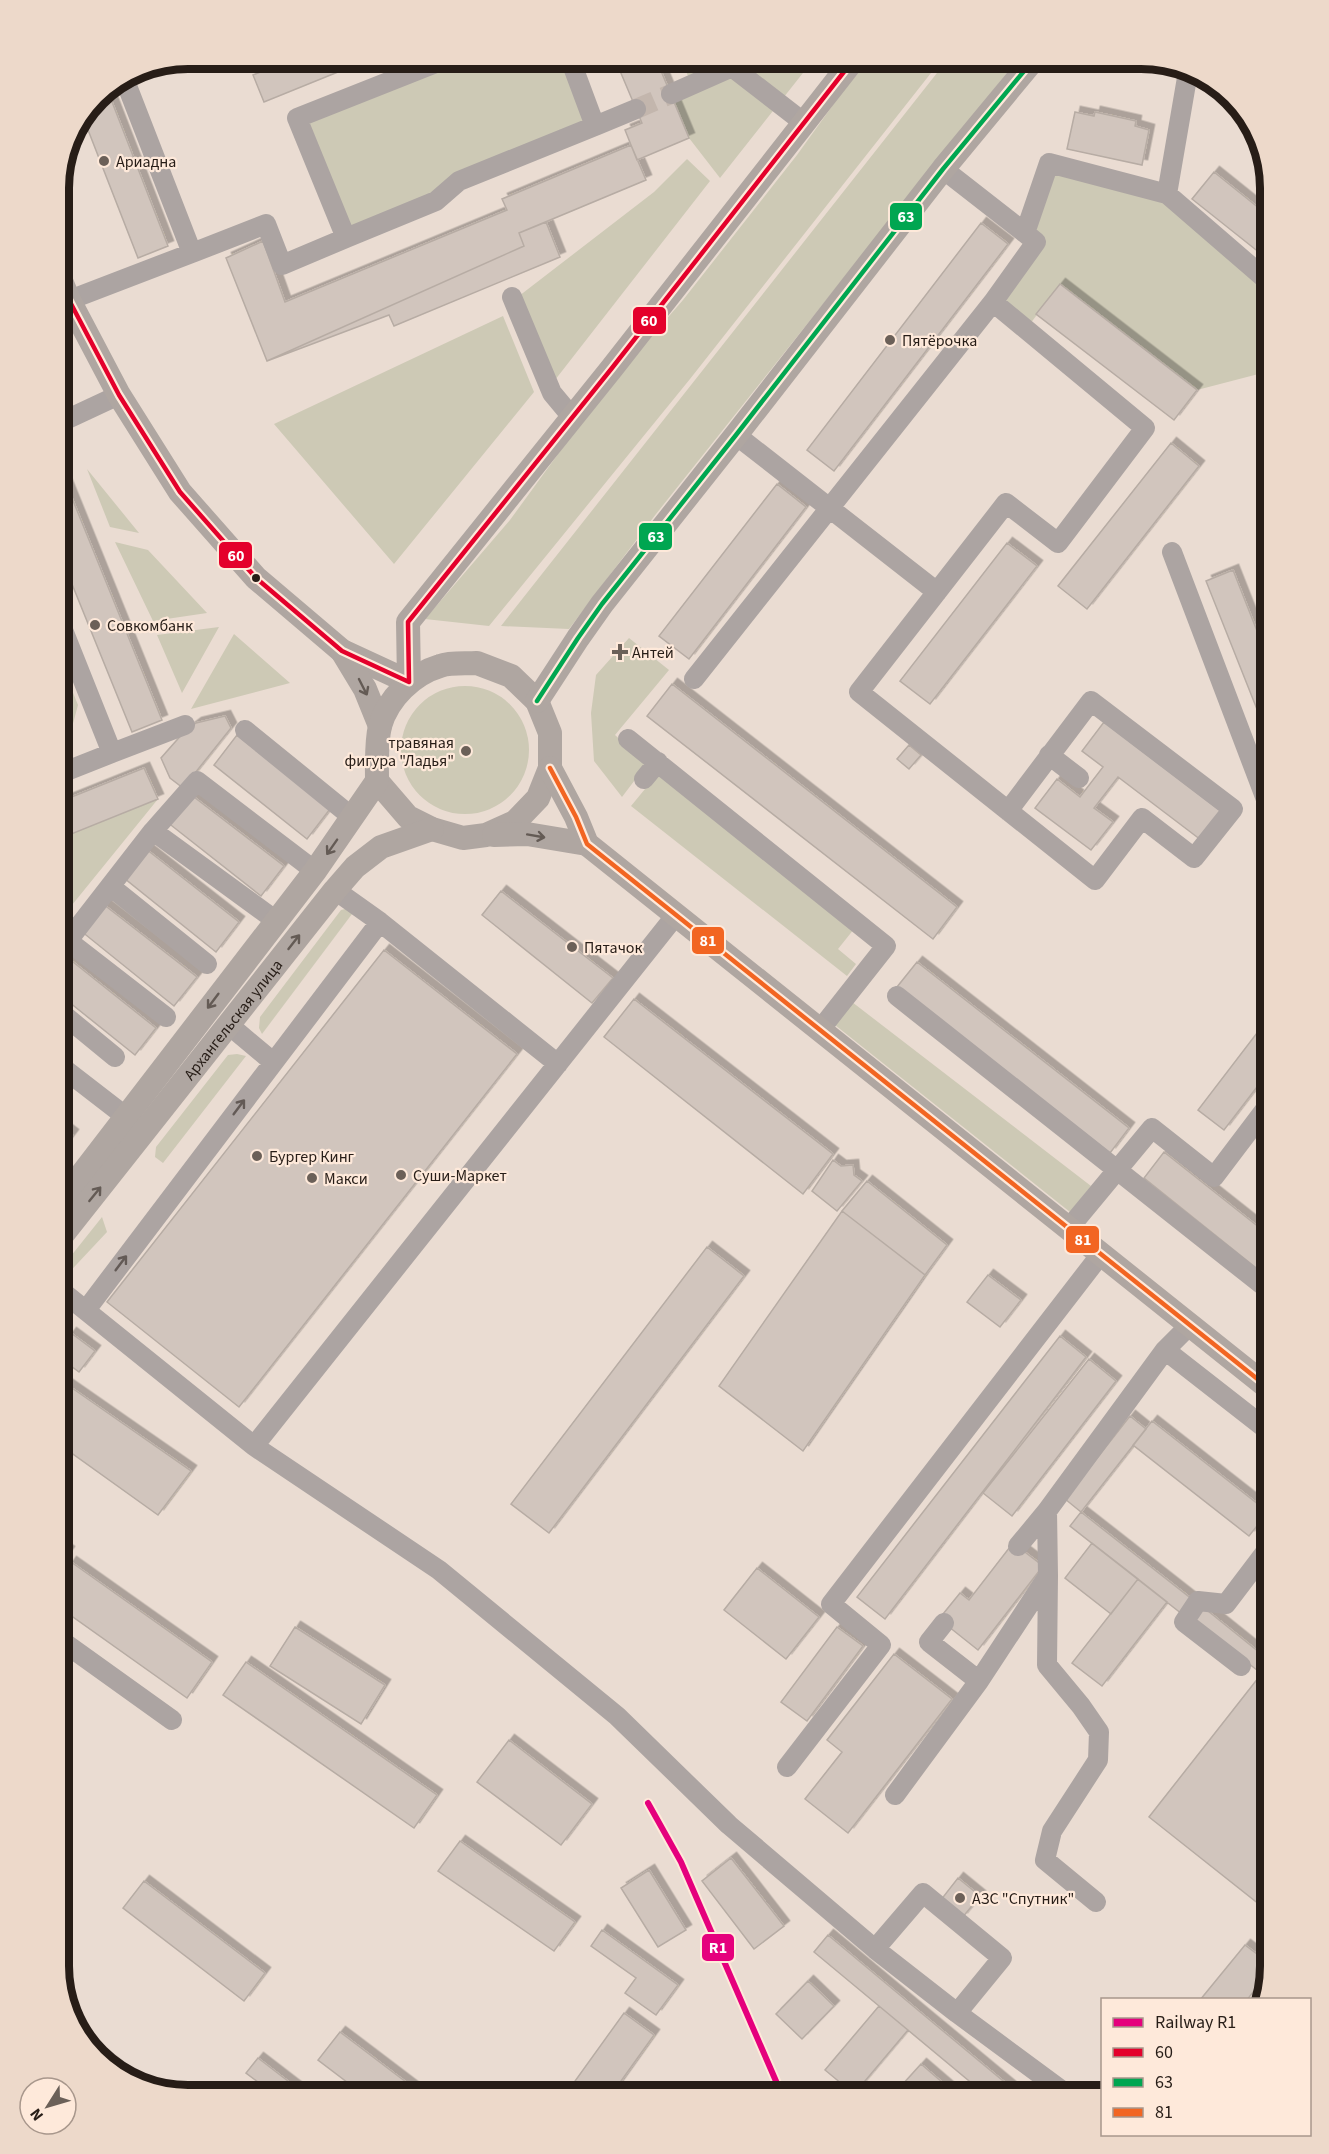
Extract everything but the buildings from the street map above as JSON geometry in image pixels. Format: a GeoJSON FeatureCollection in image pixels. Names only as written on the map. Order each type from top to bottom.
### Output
{"type":"FeatureCollection","features":[{"type":"Feature","properties":{"kind":"main road"},"geometry":{"type":"LineString","coordinates":[[409,682],[408,622],[846,69]]}},
{"type":"Feature","properties":{"kind":"main road"},"geometry":{"type":"LineString","coordinates":[[537,701],[602,604],[943,170],[1026,69]]}},
{"type":"Feature","properties":{"kind":"main road"},"geometry":{"type":"LineString","coordinates":[[69,310],[180,492],[256,578],[342,651],[409,682]]}},
{"type":"Feature","properties":{"kind":"main road"},"geometry":{"type":"LineString","coordinates":[[342,651],[365,689],[380,726]]}},
{"type":"Feature","properties":{"kind":"main road"},"geometry":{"type":"LineString","coordinates":[[486,835],[515,822],[538,798],[550,768],[550,733],[537,701],[511,676],[477,663],[441,665],[409,682],[391,702],[380,726],[377,781],[408,817],[432,829],[463,838],[527,834],[586,844],[1260,1381]]}},
{"type":"Feature","properties":{"kind":"main road"},"geometry":{"type":"LineString","coordinates":[[550,768],[576,817],[586,844]]}},
{"type":"Feature","properties":{"kind":"main road","name":"Архангельская улица"},"geometry":{"type":"LineString","coordinates":[[69,1191],[275,920],[315,871],[377,781]]}},
{"type":"Feature","properties":{"kind":"main road","name":"Архангельская улица"},"geometry":{"type":"LineString","coordinates":[[69,1226],[355,867],[381,847],[432,829]]}},
{"type":"Feature","properties":{"kind":"street"},"geometry":{"type":"LineString","coordinates":[[346,238],[297,118],[421,69]]}},
{"type":"Feature","properties":{"kind":"street"},"geometry":{"type":"LineString","coordinates":[[574,69],[595,126]]}},
{"type":"Feature","properties":{"kind":"street"},"geometry":{"type":"LineString","coordinates":[[670,94],[718,69]]}},
{"type":"Feature","properties":{"kind":"street"},"geometry":{"type":"LineString","coordinates":[[737,69],[802,122]]}},
{"type":"Feature","properties":{"kind":"street"},"geometry":{"type":"LineString","coordinates":[[1167,194],[1187,78]]}},
{"type":"Feature","properties":{"kind":"street"},"geometry":{"type":"LineString","coordinates":[[127,86],[192,253]]}},
{"type":"Feature","properties":{"kind":"street"},"geometry":{"type":"LineString","coordinates":[[69,300],[266,224],[282,265],[436,201],[459,181],[636,109]]}},
{"type":"Feature","properties":{"kind":"street"},"geometry":{"type":"LineString","coordinates":[[1025,233],[1049,163],[1167,194],[1260,274]]}},
{"type":"Feature","properties":{"kind":"street"},"geometry":{"type":"LineString","coordinates":[[694,679],[993,302],[1036,242],[943,170]]}},
{"type":"Feature","properties":{"kind":"street"},"geometry":{"type":"LineString","coordinates":[[512,297],[552,393],[572,417]]}},
{"type":"Feature","properties":{"kind":"street"},"geometry":{"type":"LineString","coordinates":[[993,302],[1145,428],[1058,543],[1006,503],[859,692],[1008,811],[1095,880],[1142,818],[1194,858],[1233,809],[1091,701],[1008,811]]}},
{"type":"Feature","properties":{"kind":"street"},"geometry":{"type":"LineString","coordinates":[[69,418],[119,395]]}},
{"type":"Feature","properties":{"kind":"street"},"geometry":{"type":"LineString","coordinates":[[736,435],[936,592]]}},
{"type":"Feature","properties":{"kind":"street"},"geometry":{"type":"LineString","coordinates":[[1172,552],[1260,784]]}},
{"type":"Feature","properties":{"kind":"street"},"geometry":{"type":"LineString","coordinates":[[69,645],[112,753]]}},
{"type":"Feature","properties":{"kind":"street"},"geometry":{"type":"LineString","coordinates":[[69,770],[185,725]]}},
{"type":"Feature","properties":{"kind":"street"},"geometry":{"type":"LineString","coordinates":[[244,730],[352,817]]}},
{"type":"Feature","properties":{"kind":"street"},"geometry":{"type":"LineString","coordinates":[[628,738],[886,946],[819,1031]]}},
{"type":"Feature","properties":{"kind":"street"},"geometry":{"type":"LineString","coordinates":[[1049,755],[1079,778]]}},
{"type":"Feature","properties":{"kind":"street"},"geometry":{"type":"LineString","coordinates":[[644,779],[658,762]]}},
{"type":"Feature","properties":{"kind":"street"},"geometry":{"type":"LineString","coordinates":[[69,938],[153,831],[197,781],[315,871]]}},
{"type":"Feature","properties":{"kind":"street"},"geometry":{"type":"LineString","coordinates":[[153,831],[275,920]]}},
{"type":"Feature","properties":{"kind":"street"},"geometry":{"type":"LineString","coordinates":[[110,886],[207,964]]}},
{"type":"Feature","properties":{"kind":"street"},"geometry":{"type":"LineString","coordinates":[[335,890],[380,922],[558,1064]]}},
{"type":"Feature","properties":{"kind":"street"},"geometry":{"type":"LineString","coordinates":[[254,1446],[676,915]]}},
{"type":"Feature","properties":{"kind":"street"},"geometry":{"type":"LineString","coordinates":[[86,1310],[380,922]]}},
{"type":"Feature","properties":{"kind":"street"},"geometry":{"type":"LineString","coordinates":[[69,950],[166,1017]]}},
{"type":"Feature","properties":{"kind":"street"},"geometry":{"type":"LineString","coordinates":[[897,996],[1260,1283]]}},
{"type":"Feature","properties":{"kind":"street"},"geometry":{"type":"LineString","coordinates":[[69,1019],[115,1057]]}},
{"type":"Feature","properties":{"kind":"street"},"geometry":{"type":"LineString","coordinates":[[229,1025],[273,1062]]}},
{"type":"Feature","properties":{"kind":"street"},"geometry":{"type":"LineString","coordinates":[[69,1073],[125,1116]]}},
{"type":"Feature","properties":{"kind":"street"},"geometry":{"type":"LineString","coordinates":[[1070,1228],[1152,1128],[1214,1177],[1260,1116]]}},
{"type":"Feature","properties":{"kind":"street"},"geometry":{"type":"LineString","coordinates":[[787,1767],[881,1644],[831,1604],[1101,1254]]}},
{"type":"Feature","properties":{"kind":"street"},"geometry":{"type":"LineString","coordinates":[[69,1297],[254,1446],[439,1570],[617,1716],[729,1825],[875,1949],[1053,2085]]}},
{"type":"Feature","properties":{"kind":"street"},"geometry":{"type":"LineString","coordinates":[[1018,1546],[1047,1511],[1165,1350],[1189,1326]]}},
{"type":"Feature","properties":{"kind":"street"},"geometry":{"type":"LineString","coordinates":[[1165,1350],[1260,1424]]}},
{"type":"Feature","properties":{"kind":"street"},"geometry":{"type":"LineString","coordinates":[[1036,1559],[1047,1511]]}},
{"type":"Feature","properties":{"kind":"street"},"geometry":{"type":"LineString","coordinates":[[1047,1511],[1047,1665],[1082,1706],[1099,1732],[1098,1760],[1052,1831],[1045,1860],[1096,1902]]}},
{"type":"Feature","properties":{"kind":"street"},"geometry":{"type":"LineString","coordinates":[[1241,1666],[1184,1622],[1198,1601],[1226,1604],[1260,1559]]}},
{"type":"Feature","properties":{"kind":"street"},"geometry":{"type":"LineString","coordinates":[[895,1795],[979,1681],[1048,1576]]}},
{"type":"Feature","properties":{"kind":"street"},"geometry":{"type":"LineString","coordinates":[[944,1623],[929,1642],[979,1681]]}},
{"type":"Feature","properties":{"kind":"street"},"geometry":{"type":"LineString","coordinates":[[69,1647],[172,1720]]}},
{"type":"Feature","properties":{"kind":"street"},"geometry":{"type":"LineString","coordinates":[[875,1949],[923,1893],[1002,1958],[957,2013]]}},
{"type":"Feature","properties":{"kind":"shaded area"},"geometry":{"type":"Polygon","coordinates":[[[435,69],[568,69],[589,124],[434,196],[350,231],[306,121],[435,69]]]}},
{"type":"Feature","properties":{"kind":"shaded area"},"geometry":{"type":"Polygon","coordinates":[[[685,69],[806,69],[720,178],[689,138],[671,94],[690,81],[685,69]]]}},
{"type":"Feature","properties":{"kind":"shaded area"},"geometry":{"type":"Polygon","coordinates":[[[862,69],[934,69],[690,379],[489,626],[425,619],[510,520],[604,391],[683,300],[797,155],[862,69]]]}},
{"type":"Feature","properties":{"kind":"shaded area"},"geometry":{"type":"Polygon","coordinates":[[[940,69],[1010,69],[656,514],[569,629],[501,626],[940,69]]]}},
{"type":"Feature","properties":{"kind":"shaded area"},"geometry":{"type":"Polygon","coordinates":[[[687,159],[710,181],[555,380],[519,296],[654,192],[687,159]]]}},
{"type":"Feature","properties":{"kind":"shaded area"},"geometry":{"type":"Polygon","coordinates":[[[1052,171],[1164,200],[1260,282],[1260,374],[1197,390],[1060,284],[1030,324],[1002,301],[1032,232],[1052,171]]]}},
{"type":"Feature","properties":{"kind":"shaded area"},"geometry":{"type":"Polygon","coordinates":[[[503,316],[534,392],[394,564],[274,424],[503,316]]]}},
{"type":"Feature","properties":{"kind":"shaded area"},"geometry":{"type":"Polygon","coordinates":[[[87,469],[139,533],[110,527],[87,469]]]}},
{"type":"Feature","properties":{"kind":"shaded area"},"geometry":{"type":"Polygon","coordinates":[[[115,542],[148,550],[207,613],[153,621],[115,542]]]}},
{"type":"Feature","properties":{"kind":"shaded area"},"geometry":{"type":"Polygon","coordinates":[[[219,627],[182,693],[157,635],[219,627]]]}},
{"type":"Feature","properties":{"kind":"shaded area"},"geometry":{"type":"Polygon","coordinates":[[[234,634],[290,683],[191,709],[234,634]]]}},
{"type":"Feature","properties":{"kind":"shaded area"},"geometry":{"type":"Polygon","coordinates":[[[629,638],[669,670],[615,735],[647,764],[622,797],[594,761],[591,713],[596,675],[629,638]]]}},
{"type":"Feature","properties":{"kind":"shaded area"},"geometry":{"type":"Polygon","coordinates":[[[69,683],[78,705],[69,738],[69,683]]]}},
{"type":"Feature","properties":{"kind":"shaded area"},"geometry":{"type":"Polygon","coordinates":[[[465,686],[490,690],[511,704],[525,725],[529,750],[525,775],[511,796],[490,810],[465,814],[440,810],[419,796],[405,775],[401,750],[405,725],[419,704],[440,690],[465,686]]]}},
{"type":"Feature","properties":{"kind":"shaded area"},"geometry":{"type":"Polygon","coordinates":[[[659,772],[854,929],[838,949],[856,964],[847,976],[631,806],[659,772]]]}},
{"type":"Feature","properties":{"kind":"shaded area"},"geometry":{"type":"Polygon","coordinates":[[[158,799],[69,909],[69,835],[158,799]]]}},
{"type":"Feature","properties":{"kind":"shaded area"},"geometry":{"type":"Polygon","coordinates":[[[349,908],[355,910],[262,1034],[259,1028],[260,1017],[341,910],[349,908]]]}},
{"type":"Feature","properties":{"kind":"shaded area"},"geometry":{"type":"Polygon","coordinates":[[[852,1002],[1091,1186],[1070,1212],[835,1025],[852,1002]]]}},
{"type":"Feature","properties":{"kind":"shaded area"},"geometry":{"type":"Polygon","coordinates":[[[228,1055],[246,1056],[163,1163],[155,1157],[156,1147],[228,1055]]]}},
{"type":"Feature","properties":{"kind":"shaded area"},"geometry":{"type":"Polygon","coordinates":[[[102,1217],[107,1232],[69,1273],[69,1258],[102,1217]]]}},
{"type":"Feature","properties":{"kind":"tunnel"},"geometry":{"type":"LineString","coordinates":[[636,109],[671,94]]}},
{"type":"Feature","properties":{"kind":"rail line","name":"R1"},"geometry":{"type":"LineString","coordinates":[[648,1803],[681,1862],[778,2085]]}},
{"type":"Feature","properties":{"kind":"transit line","name":"60"},"geometry":{"type":"LineString","coordinates":[[69,300],[119,395],[180,492],[256,578],[342,651],[409,682],[408,622],[612,368],[846,69]]}},
{"type":"Feature","properties":{"kind":"transit line","name":"63"},"geometry":{"type":"LineString","coordinates":[[537,701],[602,604],[943,169],[1026,69]]}},
{"type":"Feature","properties":{"kind":"transit line","name":"81"},"geometry":{"type":"LineString","coordinates":[[550,768],[576,817],[587,844],[1260,1381]]}},
{"type":"Feature","properties":{"kind":"place","name":"Ариадна"},"geometry":{"type":"Point","coordinates":[104,161]}},
{"type":"Feature","properties":{"kind":"place","name":"Пятёрочка"},"geometry":{"type":"Point","coordinates":[890,340]}},
{"type":"Feature","properties":{"kind":"place","name":"Совкомбанк"},"geometry":{"type":"Point","coordinates":[95,625]}},
{"type":"Feature","properties":{"kind":"place","name":"Антей"},"geometry":{"type":"Point","coordinates":[620,652]}},
{"type":"Feature","properties":{"kind":"place","name":"травяная фигура \"Ладья\""},"geometry":{"type":"Point","coordinates":[466,751]}},
{"type":"Feature","properties":{"kind":"place","name":"Пятачок"},"geometry":{"type":"Point","coordinates":[572,947]}},
{"type":"Feature","properties":{"kind":"place","name":"Бургер Кинг"},"geometry":{"type":"Point","coordinates":[257,1156]}},
{"type":"Feature","properties":{"kind":"place","name":"Суши-Маркет"},"geometry":{"type":"Point","coordinates":[401,1175]}},
{"type":"Feature","properties":{"kind":"place","name":"Макси"},"geometry":{"type":"Point","coordinates":[312,1178]}},
{"type":"Feature","properties":{"kind":"place","name":"АЗС \"Спутник\""},"geometry":{"type":"Point","coordinates":[960,1898]}}]}
